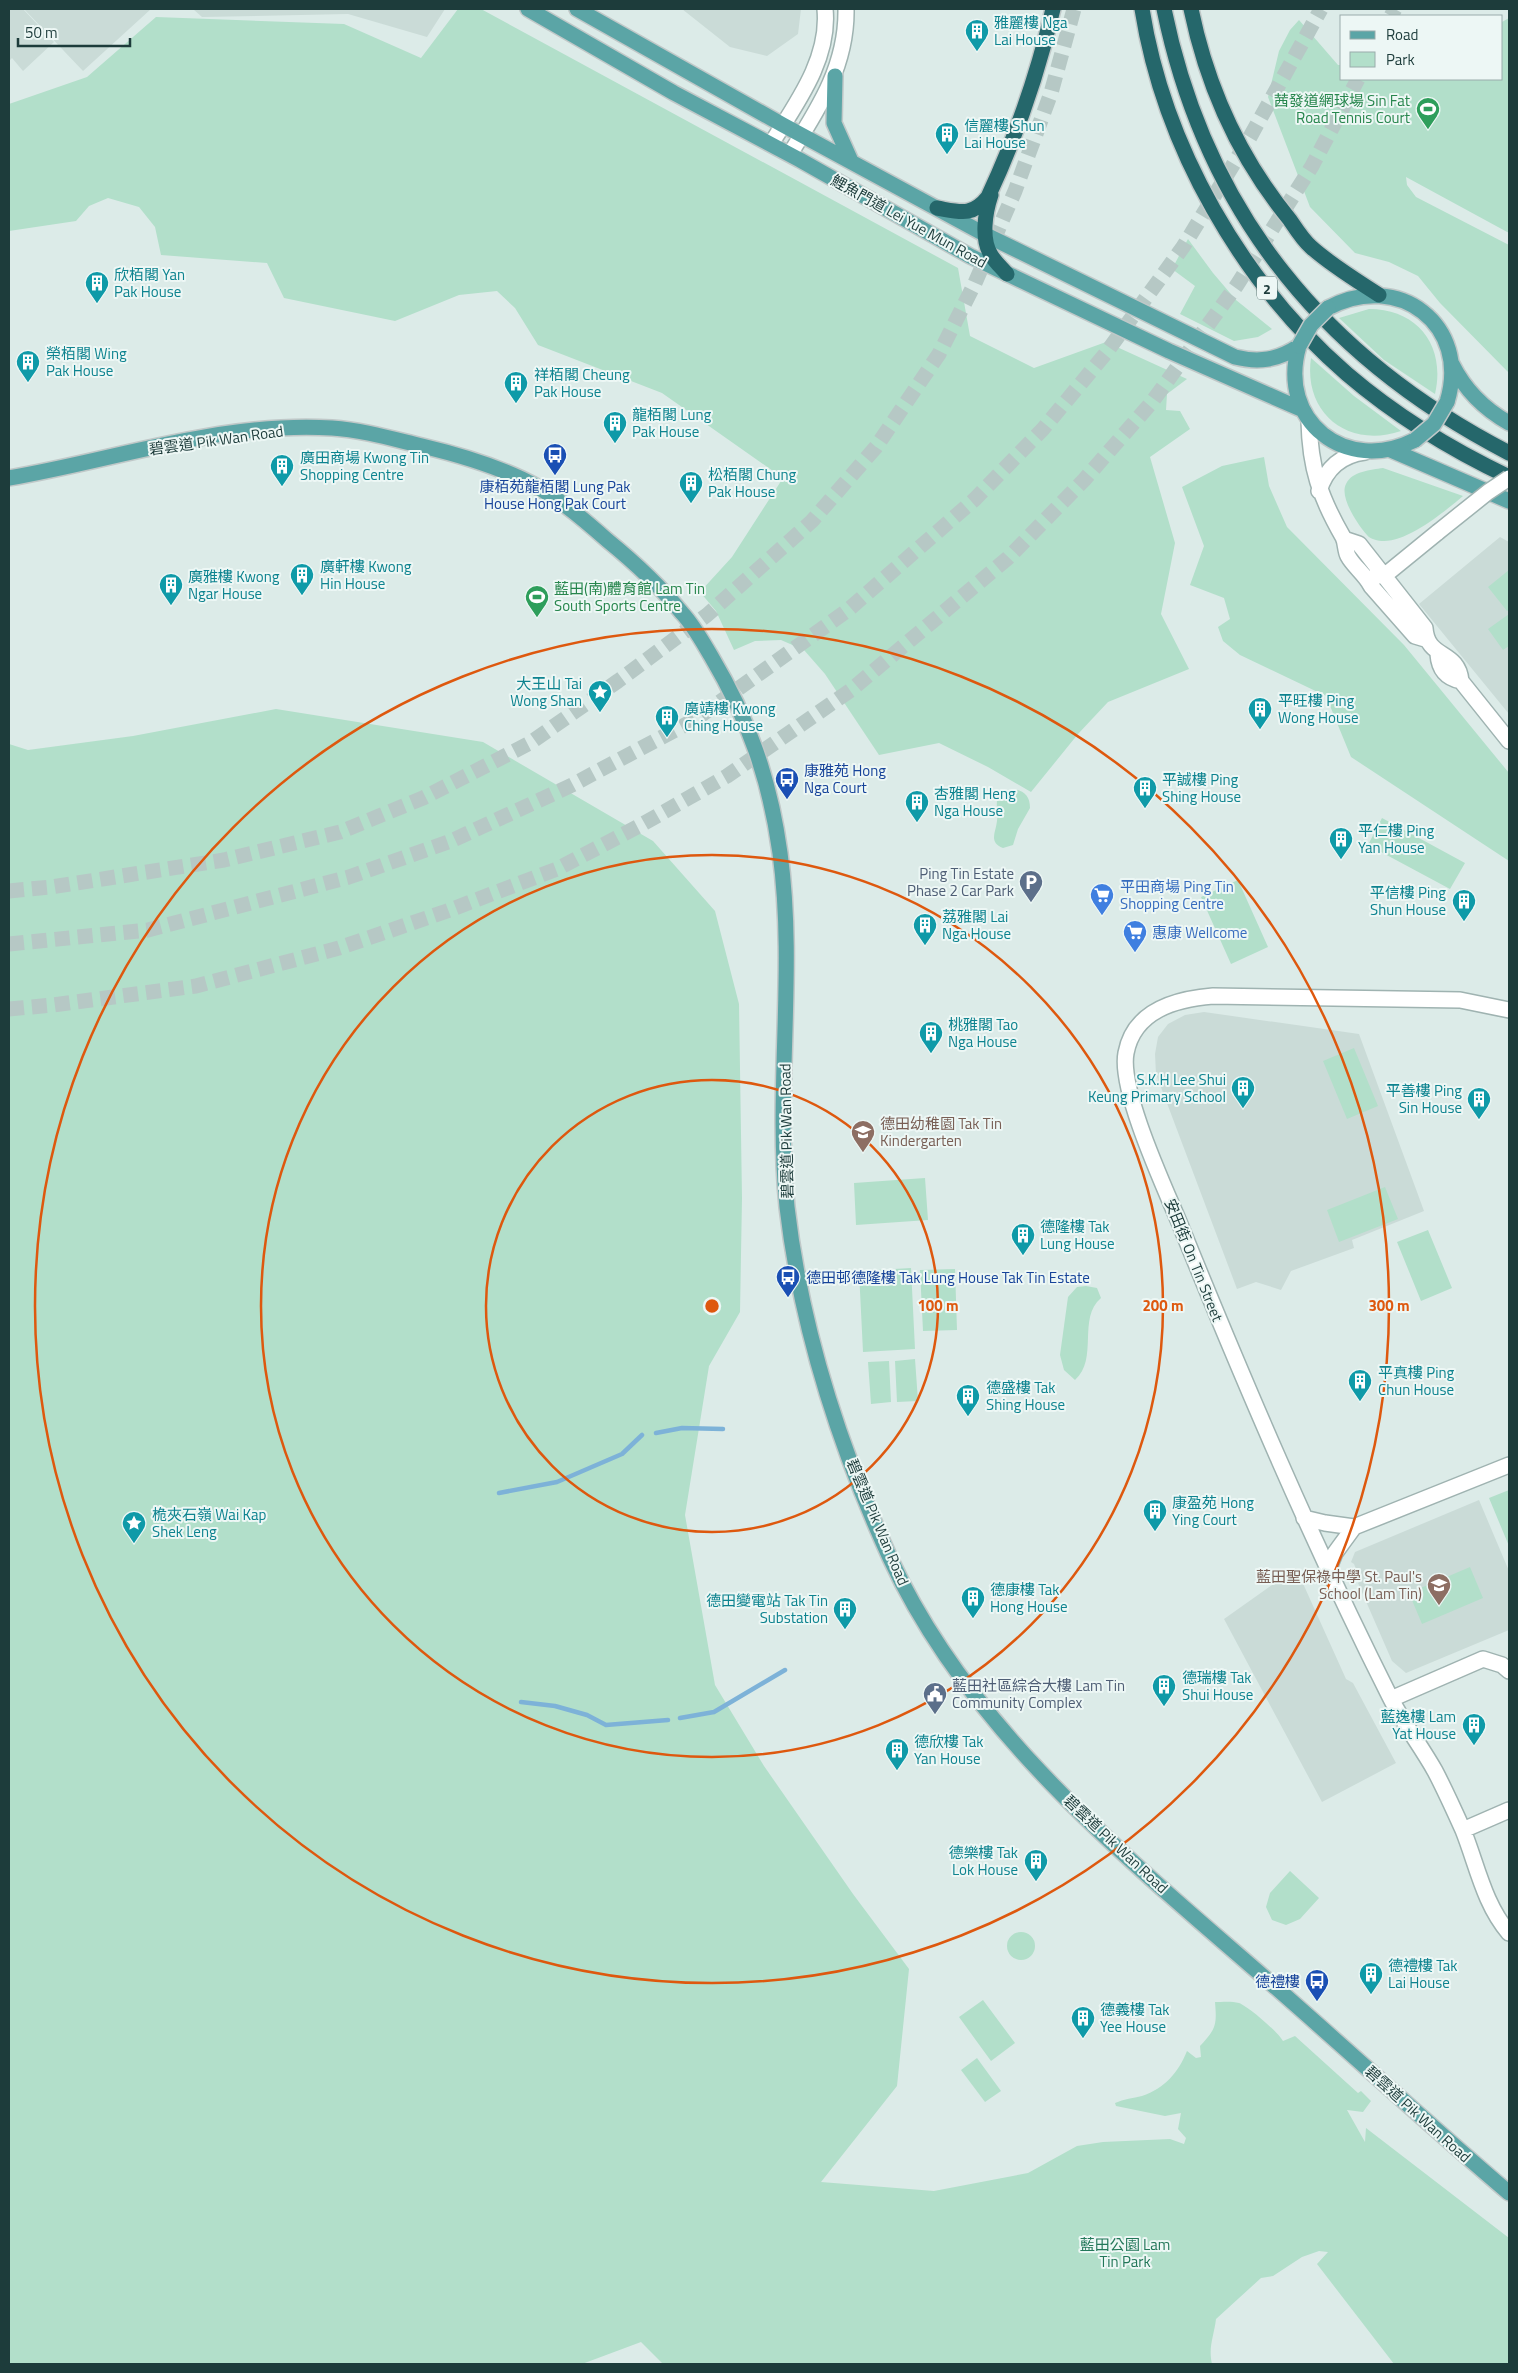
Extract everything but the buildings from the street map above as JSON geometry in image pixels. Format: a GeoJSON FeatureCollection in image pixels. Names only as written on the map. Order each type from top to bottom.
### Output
{"type":"FeatureCollection","features":[{"type":"Feature","properties":{"kind":"highway"},"geometry":{"type":"LineString","coordinates":[[1007,274],[991,255],[986,235],[986,213],[994,185],[1024,109],[1041,56],[1053,9]]}},
{"type":"Feature","properties":{"kind":"highway","name":"2"},"geometry":{"type":"LineString","coordinates":[[1142,9],[1160,82],[1185,149],[1217,215],[1271,293],[1319,347],[1368,390],[1410,421],[1509,477]]}},
{"type":"Feature","properties":{"kind":"highway","name":"2"},"geometry":{"type":"LineString","coordinates":[[1164,9],[1180,76],[1204,141],[1236,202],[1266,250],[1347,343],[1384,375],[1473,434],[1509,453]]}},
{"type":"Feature","properties":{"kind":"highway"},"geometry":{"type":"LineString","coordinates":[[1191,9],[1197,36],[1216,95],[1245,157],[1260,182],[1310,247],[1346,274],[1379,295]]}},
{"type":"Feature","properties":{"kind":"highway"},"geometry":{"type":"LineString","coordinates":[[937,208],[970,212],[981,206],[994,185]]}},
{"type":"Feature","properties":{"kind":"main road","name":"鯉魚門道 Lei Yue Mun Road"},"geometry":{"type":"LineString","coordinates":[[528,9],[674,93],[790,154],[970,256],[1306,415]]}},
{"type":"Feature","properties":{"kind":"main road","name":"鯉魚門道 Lei Yue Mun Road"},"geometry":{"type":"LineString","coordinates":[[577,9],[802,136],[986,235],[1235,357],[1266,360],[1285,355],[1299,346]]}},
{"type":"Feature","properties":{"kind":"main road"},"geometry":{"type":"LineString","coordinates":[[835,76],[834,123],[851,162]]}},
{"type":"Feature","properties":{"kind":"main road"},"geometry":{"type":"LineString","coordinates":[[1452,363],[1451,389],[1447,402],[1434,424],[1415,440],[1391,450],[1365,452],[1340,445],[1318,430],[1306,415],[1298,398],[1294,372],[1299,346],[1311,325],[1328,308],[1353,297],[1379,295],[1405,301],[1428,316],[1444,337],[1452,363],[1473,396],[1509,423]]}},
{"type":"Feature","properties":{"kind":"main road","name":"碧雲道 Pik Wan Road"},"geometry":{"type":"LineString","coordinates":[[9,478],[187,440],[235,434],[331,428],[368,434],[468,459],[518,477],[542,490],[586,522],[638,566],[683,614],[723,676],[747,723],[763,768],[780,851],[787,943],[783,1101],[784,1157],[788,1208],[809,1328],[824,1379],[858,1480],[901,1580],[941,1646],[979,1700],[1005,1732],[1082,1814],[1180,1904],[1310,2017],[1419,2116],[1509,2193]]}},
{"type":"Feature","properties":{"kind":"main road"},"geometry":{"type":"LineString","coordinates":[[1391,450],[1509,501]]}},
{"type":"Feature","properties":{"kind":"street"},"geometry":{"type":"LineString","coordinates":[[771,144],[815,68],[822,46],[825,9]]}},
{"type":"Feature","properties":{"kind":"street"},"geometry":{"type":"LineString","coordinates":[[790,154],[835,76],[844,41],[846,9]]}},
{"type":"Feature","properties":{"kind":"street"},"geometry":{"type":"LineString","coordinates":[[1306,415],[1311,457],[1319,491],[1334,524],[1344,539],[1347,555],[1366,576],[1371,586],[1415,636],[1426,639]]}},
{"type":"Feature","properties":{"kind":"street"},"geometry":{"type":"LineString","coordinates":[[1319,491],[1325,476],[1335,464],[1349,455],[1365,452]]}},
{"type":"Feature","properties":{"kind":"street"},"geometry":{"type":"LineString","coordinates":[[1366,576],[1384,576],[1509,477]]}},
{"type":"Feature","properties":{"kind":"street"},"geometry":{"type":"LineString","coordinates":[[1344,539],[1360,544],[1425,628],[1426,639],[1438,654],[1438,664],[1450,679],[1460,681],[1509,741]]}},
{"type":"Feature","properties":{"kind":"street","name":"安田街 On Tin Street"},"geometry":{"type":"LineString","coordinates":[[1509,1010],[1488,1004],[1460,1000],[1213,996],[1184,998],[1163,1006],[1146,1016],[1133,1031],[1125,1054],[1127,1086],[1133,1104],[1219,1320],[1304,1518],[1391,1699],[1435,1772],[1463,1830],[1492,1908],[1509,1933]]}},
{"type":"Feature","properties":{"kind":"street"},"geometry":{"type":"LineString","coordinates":[[1304,1518],[1354,1527],[1509,1465]]}},
{"type":"Feature","properties":{"kind":"street"},"geometry":{"type":"LineString","coordinates":[[1329,1568],[1335,1553],[1354,1527]]}},
{"type":"Feature","properties":{"kind":"street"},"geometry":{"type":"LineString","coordinates":[[1391,1699],[1483,1659],[1502,1665],[1509,1671]]}},
{"type":"Feature","properties":{"kind":"street"},"geometry":{"type":"LineString","coordinates":[[1463,1830],[1509,1810]]}},
{"type":"Feature","properties":{"kind":"shaded area"},"geometry":{"type":"Polygon","coordinates":[[[9,9],[23,9],[54,42],[23,71],[12,58],[9,61],[9,9]]]}},
{"type":"Feature","properties":{"kind":"shaded area"},"geometry":{"type":"Polygon","coordinates":[[[24,9],[151,9],[83,71],[24,9]]]}},
{"type":"Feature","properties":{"kind":"shaded area"},"geometry":{"type":"Polygon","coordinates":[[[193,9],[445,9],[427,37],[348,14],[202,17],[193,9]]]}},
{"type":"Feature","properties":{"kind":"shaded area"},"geometry":{"type":"Polygon","coordinates":[[[682,9],[801,9],[798,34],[767,56],[730,47],[682,9]]]}},
{"type":"Feature","properties":{"kind":"shaded area"},"geometry":{"type":"Polygon","coordinates":[[[1500,537],[1509,542],[1509,714],[1419,604],[1500,537]]]}},
{"type":"Feature","properties":{"kind":"shaded area"},"geometry":{"type":"Polygon","coordinates":[[[1204,1012],[1359,1034],[1424,1211],[1352,1240],[1354,1248],[1291,1271],[1281,1290],[1256,1282],[1237,1289],[1156,1074],[1155,1054],[1158,1037],[1168,1024],[1185,1015],[1204,1012]]]}},
{"type":"Feature","properties":{"kind":"shaded area","name":"藍田聖保祿中學 St. Paul's School (Lam Tin)"},"geometry":{"type":"Polygon","coordinates":[[[1479,1500],[1509,1571],[1509,1630],[1406,1673],[1392,1661],[1358,1583],[1361,1581],[1354,1564],[1351,1562],[1355,1552],[1479,1500]]]}},
{"type":"Feature","properties":{"kind":"shaded area"},"geometry":{"type":"Polygon","coordinates":[[[1296,1568],[1346,1679],[1353,1683],[1396,1763],[1322,1802],[1224,1619],[1296,1568]]]}},
{"type":"Feature","properties":{"kind":"green space"},"geometry":{"type":"Polygon","coordinates":[[[458,9],[481,9],[958,268],[970,336],[1034,368],[1106,342],[1187,379],[1167,394],[1166,410],[1180,411],[1190,429],[1150,457],[1175,543],[1161,614],[1189,669],[1108,702],[1078,734],[1031,792],[988,767],[939,743],[879,755],[825,674],[804,650],[781,640],[755,641],[734,650],[716,611],[700,592],[732,557],[783,478],[662,393],[538,345],[515,308],[497,291],[459,295],[395,321],[284,298],[267,263],[161,255],[155,227],[139,207],[108,198],[89,206],[76,221],[9,231],[9,104],[87,77],[156,17],[344,24],[421,58],[458,9]]]}},
{"type":"Feature","properties":{"kind":"green space"},"geometry":{"type":"Polygon","coordinates":[[[1509,18],[1509,233],[1406,177],[1407,185],[1416,197],[1509,245],[1509,373],[1440,303],[1418,276],[1389,262],[1355,253],[1310,207],[1268,97],[1279,51],[1290,30],[1299,20],[1340,65],[1340,80],[1503,80],[1503,21],[1509,18]]]}},
{"type":"Feature","properties":{"kind":"green space"},"geometry":{"type":"Polygon","coordinates":[[[1188,239],[1236,300],[1272,329],[1258,337],[1234,341],[1180,314],[1195,286],[1172,269],[1188,239]]]}},
{"type":"Feature","properties":{"kind":"green space"},"geometry":{"type":"Polygon","coordinates":[[[1369,309],[1386,311],[1402,316],[1414,323],[1424,334],[1432,346],[1436,360],[1435,394],[1384,360],[1339,318],[1369,309]]]}},
{"type":"Feature","properties":{"kind":"green space"},"geometry":{"type":"Polygon","coordinates":[[[1311,358],[1354,396],[1401,431],[1382,435],[1363,435],[1347,430],[1333,422],[1322,410],[1314,395],[1310,378],[1311,358]]]}},
{"type":"Feature","properties":{"kind":"green space"},"geometry":{"type":"Polygon","coordinates":[[[1264,457],[1269,486],[1287,527],[1404,645],[1509,773],[1509,861],[1351,757],[1326,696],[1240,655],[1223,641],[1218,627],[1230,619],[1224,598],[1190,585],[1204,546],[1182,487],[1222,466],[1264,457]]]}},
{"type":"Feature","properties":{"kind":"green space"},"geometry":{"type":"Polygon","coordinates":[[[1383,468],[1463,496],[1415,531],[1394,540],[1374,540],[1359,525],[1347,503],[1345,490],[1346,484],[1353,476],[1362,472],[1383,468]]]}},
{"type":"Feature","properties":{"kind":"green space"},"geometry":{"type":"Polygon","coordinates":[[[1509,570],[1509,610],[1507,611],[1488,587],[1509,570]]]}},
{"type":"Feature","properties":{"kind":"green space"},"geometry":{"type":"Polygon","coordinates":[[[1509,614],[1509,646],[1503,650],[1488,629],[1509,614]]]}},
{"type":"Feature","properties":{"kind":"green space","name":"藍田公園 Lam Tin Park"},"geometry":{"type":"Polygon","coordinates":[[[276,709],[483,742],[653,841],[715,911],[739,1004],[742,1198],[740,1312],[709,1366],[685,1515],[715,1685],[764,1766],[853,1894],[909,1969],[897,2086],[821,2182],[934,2191],[1028,2173],[1077,2146],[1103,2142],[1170,2139],[1184,2144],[1186,2138],[1178,2129],[1181,2113],[1165,2116],[1116,2106],[1115,2103],[1150,2093],[1164,2084],[1175,2073],[1187,2051],[1196,2058],[1201,2057],[1200,2046],[1214,2026],[1216,2016],[1215,2002],[1239,2003],[1263,2020],[1283,2041],[1295,2036],[1358,2093],[1361,2091],[1371,2101],[1363,2112],[1347,2110],[1365,2142],[1366,2128],[1509,2238],[1509,2364],[1394,2364],[1317,2264],[1328,2252],[1319,2251],[1302,2257],[1273,2276],[1261,2278],[1216,2319],[1211,2347],[1212,2364],[663,2364],[641,2342],[582,2364],[9,2364],[9,744],[28,750],[133,736],[276,709]]]}},
{"type":"Feature","properties":{"kind":"green space"},"geometry":{"type":"Polygon","coordinates":[[[1012,789],[1026,794],[1030,808],[1018,829],[1013,845],[1003,848],[998,846],[994,840],[997,821],[997,801],[1001,794],[1012,789]]]}},
{"type":"Feature","properties":{"kind":"green space"},"geometry":{"type":"Polygon","coordinates":[[[1382,818],[1465,863],[1450,889],[1368,845],[1382,818]]]}},
{"type":"Feature","properties":{"kind":"green space"},"geometry":{"type":"Polygon","coordinates":[[[1238,880],[1268,947],[1231,964],[1201,897],[1238,880]]]}},
{"type":"Feature","properties":{"kind":"green space"},"geometry":{"type":"Polygon","coordinates":[[[1354,1048],[1378,1106],[1347,1119],[1323,1061],[1354,1048]]]}},
{"type":"Feature","properties":{"kind":"green space"},"geometry":{"type":"Polygon","coordinates":[[[925,1178],[928,1220],[856,1225],[854,1183],[925,1178]]]}},
{"type":"Feature","properties":{"kind":"green space"},"geometry":{"type":"Polygon","coordinates":[[[1385,1187],[1398,1219],[1339,1242],[1327,1210],[1385,1187]]]}},
{"type":"Feature","properties":{"kind":"green space"},"geometry":{"type":"Polygon","coordinates":[[[1428,1230],[1452,1288],[1421,1301],[1397,1242],[1428,1230]]]}},
{"type":"Feature","properties":{"kind":"green space"},"geometry":{"type":"Polygon","coordinates":[[[911,1268],[915,1349],[863,1352],[859,1271],[911,1268]]]}},
{"type":"Feature","properties":{"kind":"green space"},"geometry":{"type":"Polygon","coordinates":[[[955,1269],[957,1330],[923,1331],[920,1270],[955,1269]]]}},
{"type":"Feature","properties":{"kind":"green space"},"geometry":{"type":"Polygon","coordinates":[[[1077,1287],[1097,1288],[1101,1298],[1094,1306],[1090,1316],[1086,1361],[1082,1371],[1075,1380],[1064,1370],[1060,1355],[1068,1297],[1077,1287]]]}},
{"type":"Feature","properties":{"kind":"green space"},"geometry":{"type":"Polygon","coordinates":[[[915,1359],[918,1401],[897,1402],[895,1361],[915,1359]]]}},
{"type":"Feature","properties":{"kind":"green space"},"geometry":{"type":"Polygon","coordinates":[[[889,1361],[891,1402],[871,1404],[868,1362],[889,1361]]]}},
{"type":"Feature","properties":{"kind":"green space"},"geometry":{"type":"Polygon","coordinates":[[[1509,1490],[1509,1546],[1489,1498],[1509,1490]]]}},
{"type":"Feature","properties":{"kind":"green space"},"geometry":{"type":"Polygon","coordinates":[[[1470,1567],[1483,1598],[1422,1624],[1409,1593],[1470,1567]]]}},
{"type":"Feature","properties":{"kind":"green space"},"geometry":{"type":"Polygon","coordinates":[[[1290,1871],[1319,1898],[1300,1919],[1286,1925],[1272,1920],[1266,1907],[1270,1893],[1290,1871]]]}},
{"type":"Feature","properties":{"kind":"green space"},"geometry":{"type":"Polygon","coordinates":[[[1021,1932],[1031,1936],[1035,1946],[1031,1956],[1021,1960],[1011,1956],[1007,1946],[1011,1936],[1021,1932]]]}},
{"type":"Feature","properties":{"kind":"green space"},"geometry":{"type":"Polygon","coordinates":[[[983,2000],[1015,2043],[991,2061],[959,2017],[983,2000]]]}},
{"type":"Feature","properties":{"kind":"green space"},"geometry":{"type":"Polygon","coordinates":[[[977,2058],[1001,2091],[985,2102],[961,2070],[977,2058]]]}},
{"type":"Feature","properties":{"kind":"waterway"},"geometry":{"type":"LineString","coordinates":[[656,1433],[682,1428],[723,1429]]}},
{"type":"Feature","properties":{"kind":"waterway"},"geometry":{"type":"LineString","coordinates":[[499,1493],[557,1482],[622,1454],[642,1435]]}},
{"type":"Feature","properties":{"kind":"waterway"},"geometry":{"type":"LineString","coordinates":[[680,1718],[714,1712],[785,1670]]}},
{"type":"Feature","properties":{"kind":"waterway"},"geometry":{"type":"LineString","coordinates":[[521,1702],[555,1706],[587,1715],[606,1725],[668,1720]]}},
{"type":"Feature","properties":{"kind":"tunnel"},"geometry":{"type":"LineString","coordinates":[[9,891],[51,887],[224,860],[340,832],[423,798],[530,743],[707,615],[812,521],[876,447],[939,354],[975,283],[1015,191],[1051,93],[1074,9]]}},
{"type":"Feature","properties":{"kind":"tunnel"},"geometry":{"type":"LineString","coordinates":[[9,944],[148,930],[349,877],[451,841],[570,786],[696,719],[848,610],[975,499],[1043,429],[1106,353],[1183,247],[1250,137],[1321,9]]}},
{"type":"Feature","properties":{"kind":"tunnel"},"geometry":{"type":"LineString","coordinates":[[1392,15],[1395,9]]}},
{"type":"Feature","properties":{"kind":"tunnel"},"geometry":{"type":"LineString","coordinates":[[9,1009],[196,986],[339,948],[447,911],[557,869],[641,825],[727,776],[851,690],[1008,558],[1084,480],[1152,402],[1237,285],[1312,166],[1357,80]]}},
{"type":"Feature","properties":{"kind":"place","name":"雅麗樓 Nga Lai House"},"geometry":{"type":"Point","coordinates":[977,52]}},
{"type":"Feature","properties":{"kind":"place","name":"茜發道網球場 Sin Fat Road Tennis Court"},"geometry":{"type":"Point","coordinates":[1428,130]}},
{"type":"Feature","properties":{"kind":"place","name":"信麗樓 Shun Lai House"},"geometry":{"type":"Point","coordinates":[947,155]}},
{"type":"Feature","properties":{"kind":"place","name":"欣栢閣 Yan Pak House"},"geometry":{"type":"Point","coordinates":[97,304]}},
{"type":"Feature","properties":{"kind":"place","name":"榮栢閣 Wing Pak House"},"geometry":{"type":"Point","coordinates":[28,383]}},
{"type":"Feature","properties":{"kind":"place","name":"祥栢閣 Cheung Pak House"},"geometry":{"type":"Point","coordinates":[516,404]}},
{"type":"Feature","properties":{"kind":"place","name":"龍栢閣 Lung Pak House"},"geometry":{"type":"Point","coordinates":[615,444]}},
{"type":"Feature","properties":{"kind":"place","name":"康栢苑龍栢閣 Lung Pak House Hong Pak Court"},"geometry":{"type":"Point","coordinates":[555,476]}},
{"type":"Feature","properties":{"kind":"place","name":"廣田商場 Kwong Tin Shopping Centre"},"geometry":{"type":"Point","coordinates":[282,487]}},
{"type":"Feature","properties":{"kind":"place","name":"松栢閣 Chung Pak House"},"geometry":{"type":"Point","coordinates":[691,504]}},
{"type":"Feature","properties":{"kind":"place","name":"廣軒樓 Kwong Hin House"},"geometry":{"type":"Point","coordinates":[302,596]}},
{"type":"Feature","properties":{"kind":"place","name":"廣雅樓 Kwong Ngar House"},"geometry":{"type":"Point","coordinates":[171,606]}},
{"type":"Feature","properties":{"kind":"place","name":"藍田(南)體育館 Lam Tin South Sports Centre"},"geometry":{"type":"Point","coordinates":[537,618]}},
{"type":"Feature","properties":{"kind":"place","name":"大王山 Tai Wong Shan"},"geometry":{"type":"Point","coordinates":[600,713]}},
{"type":"Feature","properties":{"kind":"place","name":"平旺樓 Ping Wong House"},"geometry":{"type":"Point","coordinates":[1260,730]}},
{"type":"Feature","properties":{"kind":"place","name":"廣靖樓 Kwong Ching House"},"geometry":{"type":"Point","coordinates":[667,738]}},
{"type":"Feature","properties":{"kind":"place","name":"康雅苑 Hong Nga Court"},"geometry":{"type":"Point","coordinates":[787,800]}},
{"type":"Feature","properties":{"kind":"place","name":"平誠樓 Ping Shing House"},"geometry":{"type":"Point","coordinates":[1145,809]}},
{"type":"Feature","properties":{"kind":"place","name":"杏雅閣 Heng Nga House"},"geometry":{"type":"Point","coordinates":[917,823]}},
{"type":"Feature","properties":{"kind":"place","name":"平仁樓 Ping Yan House"},"geometry":{"type":"Point","coordinates":[1341,860]}},
{"type":"Feature","properties":{"kind":"place","name":"Ping Tin Estate Phase 2 Car Park"},"geometry":{"type":"Point","coordinates":[1031,903]}},
{"type":"Feature","properties":{"kind":"place","name":"平田商場 Ping Tin Shopping Centre"},"geometry":{"type":"Point","coordinates":[1102,916]}},
{"type":"Feature","properties":{"kind":"place","name":"平信樓 Ping Shun House"},"geometry":{"type":"Point","coordinates":[1464,922]}},
{"type":"Feature","properties":{"kind":"place","name":"荔雅閣 Lai Nga House"},"geometry":{"type":"Point","coordinates":[925,946]}},
{"type":"Feature","properties":{"kind":"place","name":"惠康 Wellcome"},"geometry":{"type":"Point","coordinates":[1135,953]}},
{"type":"Feature","properties":{"kind":"place","name":"桃雅閣 Tao Nga House"},"geometry":{"type":"Point","coordinates":[931,1054]}},
{"type":"Feature","properties":{"kind":"place","name":"S.K.H Lee Shui Keung Primary School"},"geometry":{"type":"Point","coordinates":[1243,1109]}},
{"type":"Feature","properties":{"kind":"place","name":"平善樓 Ping Sin House"},"geometry":{"type":"Point","coordinates":[1479,1120]}},
{"type":"Feature","properties":{"kind":"place","name":"德田幼稚園 Tak Tin Kindergarten"},"geometry":{"type":"Point","coordinates":[863,1153]}},
{"type":"Feature","properties":{"kind":"place","name":"德隆樓 Tak Lung House"},"geometry":{"type":"Point","coordinates":[1023,1256]}},
{"type":"Feature","properties":{"kind":"place","name":"德田邨德隆樓 Tak Lung House Tak Tin Estate"},"geometry":{"type":"Point","coordinates":[788,1298]}},
{"type":"Feature","properties":{"kind":"place","name":"平真樓 Ping Chun House"},"geometry":{"type":"Point","coordinates":[1360,1402]}},
{"type":"Feature","properties":{"kind":"place","name":"德盛樓 Tak Shing House"},"geometry":{"type":"Point","coordinates":[968,1417]}},
{"type":"Feature","properties":{"kind":"place","name":"康盈苑 Hong Ying Court"},"geometry":{"type":"Point","coordinates":[1155,1532]}},
{"type":"Feature","properties":{"kind":"place","name":"桅夾石嶺 Wai Kap Shek Leng"},"geometry":{"type":"Point","coordinates":[134,1544]}},
{"type":"Feature","properties":{"kind":"place","name":"藍田聖保祿中學 St. Paul's School (Lam Tin)"},"geometry":{"type":"Point","coordinates":[1439,1606]}},
{"type":"Feature","properties":{"kind":"place","name":"德康樓 Tak Hong House"},"geometry":{"type":"Point","coordinates":[973,1619]}},
{"type":"Feature","properties":{"kind":"place","name":"德田變電站 Tak Tin Substation"},"geometry":{"type":"Point","coordinates":[845,1630]}},
{"type":"Feature","properties":{"kind":"place","name":"德瑞樓 Tak Shui House"},"geometry":{"type":"Point","coordinates":[1164,1707]}},
{"type":"Feature","properties":{"kind":"place","name":"藍田社區綜合大樓 Lam Tin Community Complex"},"geometry":{"type":"Point","coordinates":[935,1715]}},
{"type":"Feature","properties":{"kind":"place","name":"藍逸樓 Lam Yat House"},"geometry":{"type":"Point","coordinates":[1474,1746]}},
{"type":"Feature","properties":{"kind":"place","name":"德欣樓 Tak Yan House"},"geometry":{"type":"Point","coordinates":[897,1771]}},
{"type":"Feature","properties":{"kind":"place","name":"德樂樓 Tak Lok House"},"geometry":{"type":"Point","coordinates":[1036,1882]}},
{"type":"Feature","properties":{"kind":"place","name":"德禮樓 Tak Lai House"},"geometry":{"type":"Point","coordinates":[1371,1995]}},
{"type":"Feature","properties":{"kind":"place","name":"德禮樓"},"geometry":{"type":"Point","coordinates":[1317,2002]}},
{"type":"Feature","properties":{"kind":"place","name":"德義樓 Tak Yee House"},"geometry":{"type":"Point","coordinates":[1083,2039]}}]}
